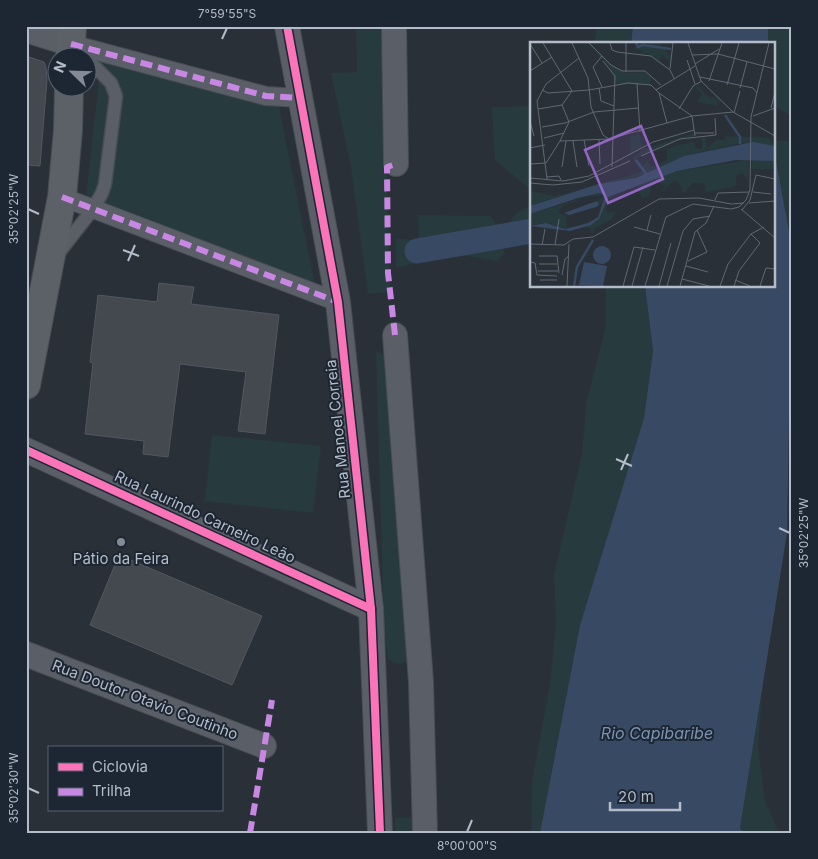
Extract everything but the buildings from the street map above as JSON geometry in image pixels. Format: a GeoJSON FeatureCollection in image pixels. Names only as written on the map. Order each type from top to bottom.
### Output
{"type":"FeatureCollection","features":[{"type":"Feature","properties":{"kind":"main road"},"geometry":{"type":"LineString","coordinates":[[26,385],[62,197],[69,98]]}},
{"type":"Feature","properties":{"kind":"street","name":"Rua Manoel Correia"},"geometry":{"type":"LineString","coordinates":[[287,26],[338,302],[371,609],[380,833]]}},
{"type":"Feature","properties":{"kind":"street"},"geometry":{"type":"LineString","coordinates":[[394,26],[396,164]]}},
{"type":"Feature","properties":{"kind":"street"},"geometry":{"type":"LineString","coordinates":[[26,30],[74,48]]}},
{"type":"Feature","properties":{"kind":"street"},"geometry":{"type":"LineString","coordinates":[[98,54],[266,96],[300,98]]}},
{"type":"Feature","properties":{"kind":"street"},"geometry":{"type":"LineString","coordinates":[[62,197],[338,302]]}},
{"type":"Feature","properties":{"kind":"street"},"geometry":{"type":"LineString","coordinates":[[395,335],[421,682],[425,833]]}},
{"type":"Feature","properties":{"kind":"street","name":"Rua Laurindo Carneiro Leão"},"geometry":{"type":"LineString","coordinates":[[26,450],[371,609]]}},
{"type":"Feature","properties":{"kind":"street","name":"Rua Doutor Otavio Coutinho"},"geometry":{"type":"LineString","coordinates":[[26,654],[264,746]]}},
{"type":"Feature","properties":{"kind":"lane"},"geometry":{"type":"LineString","coordinates":[[49,264],[93,209],[105,184],[116,96],[110,83],[98,71]]}},
{"type":"Feature","properties":{"kind":"green space"},"geometry":{"type":"Polygon","coordinates":[[[356,26],[387,26],[387,167],[390,292],[368,294],[351,167],[331,73],[357,72],[356,26]]]}},
{"type":"Feature","properties":{"kind":"green space"},"geometry":{"type":"Polygon","coordinates":[[[597,26],[633,26],[631,42],[594,42],[597,26]]]}},
{"type":"Feature","properties":{"kind":"green space"},"geometry":{"type":"Polygon","coordinates":[[[761,26],[792,26],[792,116],[776,107],[776,42],[763,42],[761,26]]]}},
{"type":"Feature","properties":{"kind":"green space"},"geometry":{"type":"Polygon","coordinates":[[[102,52],[277,97],[317,295],[85,206],[102,52]]]}},
{"type":"Feature","properties":{"kind":"green space"},"geometry":{"type":"Polygon","coordinates":[[[530,106],[530,189],[495,160],[492,107],[530,106]]]}},
{"type":"Feature","properties":{"kind":"green space"},"geometry":{"type":"Polygon","coordinates":[[[776,141],[792,141],[792,247],[776,161],[776,141]]]}},
{"type":"Feature","properties":{"kind":"green space"},"geometry":{"type":"Polygon","coordinates":[[[530,207],[530,239],[524,240],[508,236],[512,219],[521,210],[530,207]]]}},
{"type":"Feature","properties":{"kind":"green space"},"geometry":{"type":"Polygon","coordinates":[[[418,215],[491,216],[503,237],[504,253],[498,261],[467,256],[442,257],[396,268],[396,239],[419,240],[418,215]]]}},
{"type":"Feature","properties":{"kind":"green space"},"geometry":{"type":"Polygon","coordinates":[[[792,249],[792,376],[789,377],[792,249]]]}},
{"type":"Feature","properties":{"kind":"green space"},"geometry":{"type":"Polygon","coordinates":[[[606,288],[645,288],[653,351],[644,418],[580,625],[540,833],[531,833],[532,782],[550,684],[556,624],[554,575],[582,454],[586,404],[606,326],[606,288]]]}},
{"type":"Feature","properties":{"kind":"green space"},"geometry":{"type":"Polygon","coordinates":[[[376,352],[387,356],[410,658],[399,664],[388,659],[384,627],[376,352]]]}},
{"type":"Feature","properties":{"kind":"green space"},"geometry":{"type":"Polygon","coordinates":[[[212,435],[321,446],[313,513],[205,501],[212,435]]]}},
{"type":"Feature","properties":{"kind":"green space"},"geometry":{"type":"Polygon","coordinates":[[[762,691],[758,749],[765,801],[779,833],[743,833],[740,828],[762,691]]]}},
{"type":"Feature","properties":{"kind":"green space"},"geometry":{"type":"Polygon","coordinates":[[[395,817],[420,818],[421,833],[395,833],[395,817]]]}},
{"type":"Feature","properties":{"kind":"water"},"geometry":{"type":"Polygon","coordinates":[[[633,26],[768,26],[768,42],[631,42],[633,26]]]}},
{"type":"Feature","properties":{"kind":"water","name":"Rio Capibaribe"},"geometry":{"type":"Polygon","coordinates":[[[776,161],[792,247],[787,533],[740,828],[743,833],[540,833],[580,625],[644,418],[653,351],[645,288],[776,288],[776,161]]]}},
{"type":"Feature","properties":{"kind":"waterway"},"geometry":{"type":"LineString","coordinates":[[417,251],[530,231]]}},
{"type":"Feature","properties":{"kind":"marked path"},"geometry":{"type":"LineString","coordinates":[[71,44],[266,96],[300,98]]}},
{"type":"Feature","properties":{"kind":"marked path"},"geometry":{"type":"LineString","coordinates":[[395,335],[388,273],[387,167],[396,164]]}},
{"type":"Feature","properties":{"kind":"marked path"},"geometry":{"type":"LineString","coordinates":[[62,197],[338,302]]}},
{"type":"Feature","properties":{"kind":"marked path"},"geometry":{"type":"LineString","coordinates":[[250,833],[272,700]]}},
{"type":"Feature","properties":{"kind":"cycle path"},"geometry":{"type":"LineString","coordinates":[[287,26],[338,302],[371,609],[380,833]]}},
{"type":"Feature","properties":{"kind":"cycle path"},"geometry":{"type":"LineString","coordinates":[[26,450],[371,609]]}},
{"type":"Feature","properties":{"kind":"place","name":"Pátio da Feira"},"geometry":{"type":"Point","coordinates":[121,542]}}]}
